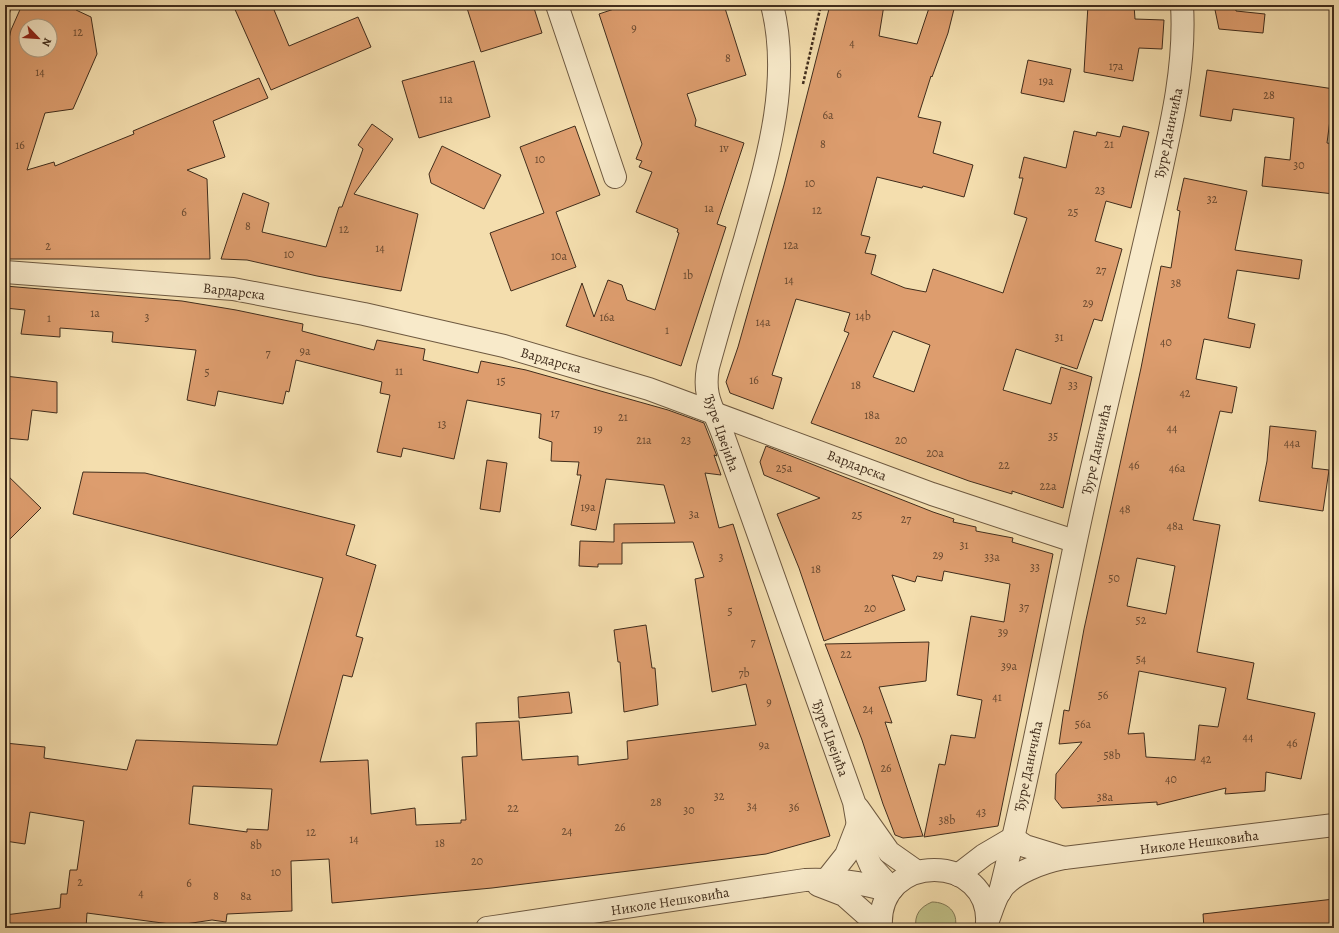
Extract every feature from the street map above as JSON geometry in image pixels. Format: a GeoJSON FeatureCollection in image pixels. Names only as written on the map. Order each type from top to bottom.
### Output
{"type":"FeatureCollection","features":[{"type":"Feature","properties":{"kind":"street"},"geometry":{"type":"LineString","coordinates":[[557,5],[615,177]]}},
{"type":"Feature","properties":{"kind":"street","name":"Ђуре Цвејића"},"geometry":{"type":"LineString","coordinates":[[772,5],[780,55],[779,92],[764,174],[708,367],[705,383],[712,411],[722,432],[854,802],[861,843],[871,866],[891,890]]}},
{"type":"Feature","properties":{"kind":"street","name":"Ђуре Даничића"},"geometry":{"type":"LineString","coordinates":[[1000,892],[1013,838],[1074,541],[1135,286],[1169,134],[1180,72],[1184,26],[1182,5]]}},
{"type":"Feature","properties":{"kind":"street","name":"Вардарска"},"geometry":{"type":"LineString","coordinates":[[5,272],[233,289],[298,301],[504,346],[649,389],[712,411],[932,494],[1074,541]]}},
{"type":"Feature","properties":{"kind":"street","name":"Ђуре Цвејића"},"geometry":{"type":"LineString","coordinates":[[854,802],[889,852],[916,871]]}},
{"type":"Feature","properties":{"kind":"street"},"geometry":{"type":"LineString","coordinates":[[827,879],[846,855],[858,824]]}},
{"type":"Feature","properties":{"kind":"street","name":"Николе Нешковића"},"geometry":{"type":"LineString","coordinates":[[987,925],[1000,892],[1015,878],[1031,868],[1045,862],[1064,858],[1334,826]]}},
{"type":"Feature","properties":{"kind":"street"},"geometry":{"type":"LineString","coordinates":[[958,875],[984,855],[1013,838]]}},
{"type":"Feature","properties":{"kind":"street","name":"Николе Нешковића"},"geometry":{"type":"LineString","coordinates":[[1013,838],[1025,846],[1064,858]]}},
{"type":"Feature","properties":{"kind":"street"},"geometry":{"type":"LineString","coordinates":[[881,927],[884,902],[891,890],[903,878],[916,871],[938,869],[958,875],[972,884],[984,906],[987,925]]}},
{"type":"Feature","properties":{"kind":"street","name":"Николе Нешковића"},"geometry":{"type":"LineString","coordinates":[[805,880],[834,890],[844,896],[881,927]]}},
{"type":"Feature","properties":{"kind":"street","name":"Николе Нешковића"},"geometry":{"type":"LineString","coordinates":[[487,928],[805,880],[850,880],[891,890]]}},
{"type":"Feature","properties":{"kind":"path"},"geometry":{"type":"LineString","coordinates":[[5,27],[12,5]]}},
{"type":"Feature","properties":{"kind":"green space"},"geometry":{"type":"Polygon","coordinates":[[[932,902],[937,902],[951,909],[955,917],[955,928],[916,928],[917,915],[924,906],[932,902]]]}},
{"type":"Feature","properties":{"kind":"building"},"geometry":{"type":"Polygon","coordinates":[[[22,5],[79,5],[76,10],[91,17],[97,54],[73,109],[45,113],[27,170],[54,162],[55,166],[134,134],[133,131],[259,78],[268,98],[213,121],[225,157],[187,170],[207,179],[210,259],[5,259],[5,56],[11,30],[22,5]]]}},
{"type":"Feature","properties":{"kind":"building"},"geometry":{"type":"Polygon","coordinates":[[[233,5],[272,5],[289,46],[358,17],[371,47],[271,90],[233,5]]]}},
{"type":"Feature","properties":{"kind":"building"},"geometry":{"type":"Polygon","coordinates":[[[466,5],[533,5],[542,33],[481,52],[466,5]]]}},
{"type":"Feature","properties":{"kind":"building"},"geometry":{"type":"Polygon","coordinates":[[[626,5],[724,5],[746,75],[687,94],[696,120],[695,126],[744,143],[717,224],[726,227],[681,366],[566,326],[582,283],[594,317],[608,280],[622,285],[627,300],[655,310],[679,233],[677,232],[678,229],[636,212],[652,172],[639,167],[642,161],[636,159],[642,144],[599,14],[626,5]]]}},
{"type":"Feature","properties":{"kind":"building"},"geometry":{"type":"Polygon","coordinates":[[[830,5],[884,5],[879,36],[917,44],[930,5],[955,5],[948,33],[932,77],[931,76],[918,117],[941,122],[933,153],[973,165],[964,197],[923,186],[922,188],[877,177],[861,235],[870,237],[865,253],[876,255],[871,274],[905,288],[926,292],[933,269],[1003,293],[1027,218],[1014,214],[1023,178],[1019,178],[1024,157],[1066,168],[1074,131],[1096,136],[1097,132],[1120,137],[1123,126],[1149,132],[1131,208],[1106,201],[1095,241],[1122,249],[1102,321],[1094,319],[1077,369],[1016,349],[1003,390],[1051,404],[1061,367],[1092,377],[1063,508],[1012,491],[1012,494],[969,481],[811,423],[849,333],[844,331],[850,313],[796,299],[772,375],[782,378],[773,409],[730,393],[726,382],[738,347],[784,185],[830,5]],[[893,331],[873,377],[914,392],[930,345],[893,331]]]}},
{"type":"Feature","properties":{"kind":"building"},"geometry":{"type":"Polygon","coordinates":[[[1088,5],[1134,5],[1135,19],[1164,20],[1162,49],[1139,48],[1133,81],[1084,72],[1088,5]]]}},
{"type":"Feature","properties":{"kind":"building"},"geometry":{"type":"Polygon","coordinates":[[[1214,5],[1235,5],[1236,11],[1265,14],[1263,33],[1219,29],[1214,5]]]}},
{"type":"Feature","properties":{"kind":"building"},"geometry":{"type":"Polygon","coordinates":[[[1028,60],[1071,69],[1064,102],[1021,93],[1028,60]]]}},
{"type":"Feature","properties":{"kind":"building"},"geometry":{"type":"Polygon","coordinates":[[[474,61],[490,117],[419,138],[402,81],[474,61]]]}},
{"type":"Feature","properties":{"kind":"building"},"geometry":{"type":"Polygon","coordinates":[[[1207,70],[1334,89],[1327,143],[1334,144],[1334,194],[1262,186],[1265,157],[1290,160],[1294,118],[1233,109],[1231,121],[1200,116],[1207,70]]]}},
{"type":"Feature","properties":{"kind":"building"},"geometry":{"type":"Polygon","coordinates":[[[372,124],[393,139],[354,194],[418,214],[401,291],[317,276],[247,260],[221,259],[243,193],[269,203],[262,232],[326,247],[339,207],[342,207],[363,149],[358,145],[372,124]]]}},
{"type":"Feature","properties":{"kind":"building"},"geometry":{"type":"Polygon","coordinates":[[[575,126],[600,195],[556,212],[576,267],[511,291],[490,233],[544,213],[520,147],[575,126]]]}},
{"type":"Feature","properties":{"kind":"building"},"geometry":{"type":"Polygon","coordinates":[[[442,146],[501,175],[484,209],[431,183],[429,174],[442,146]]]}},
{"type":"Feature","properties":{"kind":"building"},"geometry":{"type":"Polygon","coordinates":[[[1184,178],[1247,191],[1235,250],[1302,260],[1299,279],[1237,270],[1228,318],[1255,324],[1250,348],[1204,339],[1196,379],[1237,387],[1232,413],[1220,411],[1193,520],[1220,525],[1197,652],[1254,663],[1247,699],[1315,713],[1301,779],[1266,772],[1265,791],[1225,794],[1226,788],[1157,805],[1157,802],[1062,808],[1055,799],[1056,774],[1082,742],[1059,744],[1064,710],[1069,711],[1084,629],[1141,368],[1161,266],[1171,268],[1180,211],[1177,210],[1184,178]],[[1137,558],[1127,606],[1166,614],[1175,566],[1137,558]],[[1139,671],[1128,734],[1144,733],[1146,757],[1195,760],[1199,725],[1218,727],[1226,688],[1139,671]]]}},
{"type":"Feature","properties":{"kind":"building"},"geometry":{"type":"Polygon","coordinates":[[[5,286],[182,301],[236,310],[303,324],[302,331],[374,350],[377,340],[425,349],[423,360],[478,373],[481,361],[526,370],[668,410],[704,423],[717,456],[714,455],[721,475],[705,473],[719,528],[733,524],[830,836],[766,854],[492,888],[332,903],[329,859],[291,861],[292,911],[227,914],[226,922],[212,920],[172,926],[170,924],[87,913],[86,928],[5,928],[5,915],[60,908],[61,894],[67,894],[70,870],[77,870],[84,821],[30,812],[25,844],[5,841],[5,743],[45,747],[44,758],[127,770],[136,740],[277,745],[323,578],[73,514],[83,472],[145,473],[355,525],[346,555],[376,565],[356,636],[363,638],[352,677],[343,675],[320,762],[368,760],[371,814],[415,808],[416,825],[461,823],[461,820],[466,820],[462,757],[477,756],[476,723],[519,721],[522,760],[578,756],[578,765],[628,759],[627,741],[756,725],[746,684],[712,692],[695,579],[704,577],[693,542],[622,543],[622,564],[598,564],[598,567],[579,566],[580,541],[614,542],[614,524],[675,523],[664,485],[606,479],[596,530],[571,525],[581,475],[577,475],[579,462],[551,461],[552,442],[539,438],[541,414],[467,400],[454,459],[403,448],[401,457],[377,452],[390,395],[380,393],[382,382],[296,360],[289,392],[286,391],[283,404],[218,391],[215,406],[187,400],[196,350],[112,342],[113,332],[60,328],[60,337],[21,334],[25,310],[5,308],[5,286]],[[193,786],[189,824],[247,832],[247,829],[268,830],[272,789],[193,786]]]}},
{"type":"Feature","properties":{"kind":"building"},"geometry":{"type":"Polygon","coordinates":[[[5,376],[57,382],[57,413],[32,410],[28,440],[5,438],[5,376]]]}},
{"type":"Feature","properties":{"kind":"building"},"geometry":{"type":"Polygon","coordinates":[[[1270,426],[1316,431],[1312,468],[1329,470],[1323,511],[1259,501],[1267,461],[1270,426]]]}},
{"type":"Feature","properties":{"kind":"building"},"geometry":{"type":"Polygon","coordinates":[[[766,446],[954,519],[953,522],[976,527],[976,531],[1013,538],[1012,542],[1053,554],[998,826],[924,837],[939,764],[945,765],[951,735],[975,738],[982,700],[957,695],[971,616],[1004,622],[1010,584],[944,571],[942,581],[917,576],[915,582],[892,575],[905,610],[824,641],[799,568],[777,514],[820,498],[764,475],[760,462],[766,446]]]}},
{"type":"Feature","properties":{"kind":"building"},"geometry":{"type":"Polygon","coordinates":[[[487,460],[507,463],[500,512],[480,509],[487,460]]]}},
{"type":"Feature","properties":{"kind":"building"},"geometry":{"type":"Polygon","coordinates":[[[5,473],[41,508],[5,544],[5,473]]]}},
{"type":"Feature","properties":{"kind":"building"},"geometry":{"type":"Polygon","coordinates":[[[646,625],[652,668],[655,668],[658,705],[624,712],[620,662],[618,662],[614,630],[646,625]]]}},
{"type":"Feature","properties":{"kind":"building"},"geometry":{"type":"Polygon","coordinates":[[[929,642],[926,681],[879,687],[892,723],[885,722],[923,836],[903,838],[895,835],[862,740],[825,644],[929,642]]]}},
{"type":"Feature","properties":{"kind":"building"},"geometry":{"type":"Polygon","coordinates":[[[569,692],[572,713],[519,718],[518,697],[569,692]]]}},
{"type":"Feature","properties":{"kind":"building"},"geometry":{"type":"Polygon","coordinates":[[[1334,899],[1334,928],[1204,928],[1203,914],[1334,899]]]}}]}
